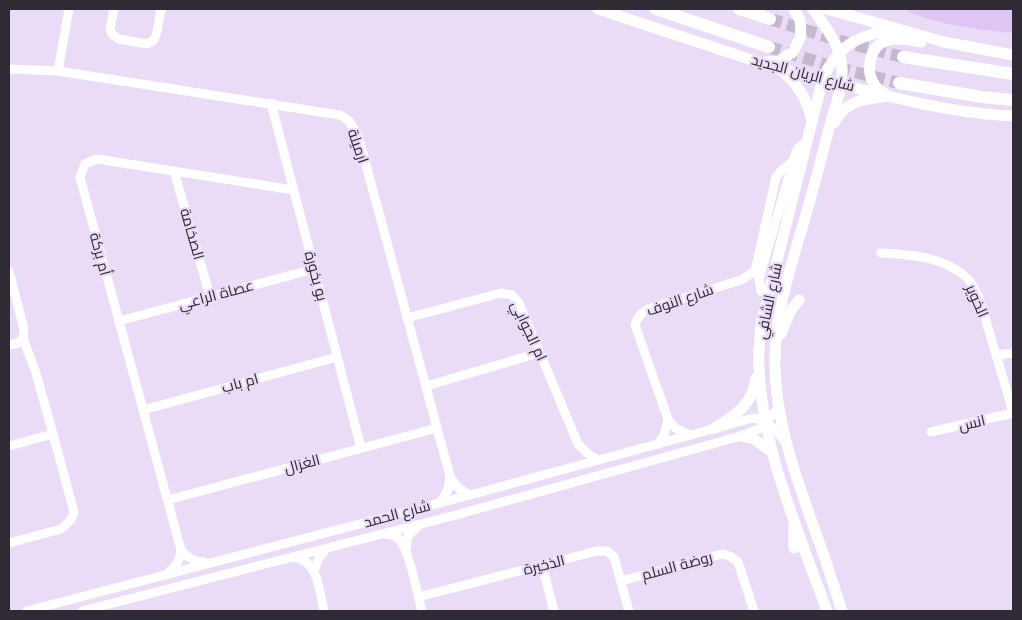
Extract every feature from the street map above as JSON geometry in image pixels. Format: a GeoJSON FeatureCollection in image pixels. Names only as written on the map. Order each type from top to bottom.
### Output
{"type":"FeatureCollection","features":[{"type":"Feature","properties":{"kind":"highway","name":"شارع الريان الجديد"},"geometry":{"type":"LineString","coordinates":[[656,9],[769,47]]}},
{"type":"Feature","properties":{"kind":"highway"},"geometry":{"type":"LineString","coordinates":[[739,9],[770,19]]}},
{"type":"Feature","properties":{"kind":"highway"},"geometry":{"type":"LineString","coordinates":[[903,57],[1013,74]]}},
{"type":"Feature","properties":{"kind":"highway"},"geometry":{"type":"LineString","coordinates":[[899,83],[982,97],[1013,100]]}},
{"type":"Feature","properties":{"kind":"main road","name":"شارع الريان الجديد"},"geometry":{"type":"LineString","coordinates":[[598,9],[779,69],[823,78],[887,96],[948,108],[1013,116]]}},
{"type":"Feature","properties":{"kind":"main road"},"geometry":{"type":"LineString","coordinates":[[762,63],[779,61],[793,52],[800,36],[800,20],[794,9]]}},
{"type":"Feature","properties":{"kind":"main road","name":"شارع الشافي"},"geometry":{"type":"LineString","coordinates":[[813,9],[839,51],[842,69],[841,83],[782,295],[777,323],[775,370],[779,407],[788,447],[842,611]]}},
{"type":"Feature","properties":{"kind":"main road"},"geometry":{"type":"LineString","coordinates":[[827,9],[944,42],[1013,55]]}},
{"type":"Feature","properties":{"kind":"main road","name":"شارع الشافي"},"geometry":{"type":"LineString","coordinates":[[827,611],[772,452],[759,367],[762,324],[760,292],[780,250],[811,120],[823,78],[830,63],[839,51],[853,41],[894,28]]}},
{"type":"Feature","properties":{"kind":"main road"},"geometry":{"type":"LineString","coordinates":[[887,96],[874,83],[870,71],[870,61],[878,45],[885,41],[898,39],[934,44],[944,42]]}},
{"type":"Feature","properties":{"kind":"main road"},"geometry":{"type":"LineString","coordinates":[[779,69],[790,77],[802,92],[809,108],[811,120]]}},
{"type":"Feature","properties":{"kind":"main road"},"geometry":{"type":"LineString","coordinates":[[827,137],[840,113],[850,104],[865,99],[887,96]]}},
{"type":"Feature","properties":{"kind":"main road"},"geometry":{"type":"LineString","coordinates":[[775,347],[784,323],[799,300]]}},
{"type":"Feature","properties":{"kind":"main road"},"geometry":{"type":"LineString","coordinates":[[715,428],[744,408],[755,389],[759,367]]}},
{"type":"Feature","properties":{"kind":"main road"},"geometry":{"type":"LineString","coordinates":[[742,436],[754,439],[772,452]]}},
{"type":"Feature","properties":{"kind":"main road"},"geometry":{"type":"LineString","coordinates":[[794,548],[795,522]]}},
{"type":"Feature","properties":{"kind":"main road"},"geometry":{"type":"LineString","coordinates":[[808,587],[822,596]]}},
{"type":"Feature","properties":{"kind":"street"},"geometry":{"type":"LineString","coordinates":[[58,71],[69,9]]}},
{"type":"Feature","properties":{"kind":"street"},"geometry":{"type":"LineString","coordinates":[[114,9],[110,30],[113,35],[119,39],[148,44],[154,40],[162,9]]}},
{"type":"Feature","properties":{"kind":"street","name":"ارميلة"},"geometry":{"type":"LineString","coordinates":[[9,69],[58,71],[271,103],[340,115],[349,121],[358,135],[450,476],[458,488],[470,495]]}},
{"type":"Feature","properties":{"kind":"street","name":"بو بخورة"},"geometry":{"type":"LineString","coordinates":[[271,103],[361,448]]}},
{"type":"Feature","properties":{"kind":"street"},"geometry":{"type":"LineString","coordinates":[[760,292],[760,279],[765,259],[793,161],[798,149],[806,143]]}},
{"type":"Feature","properties":{"kind":"street","name":"أم بركة"},"geometry":{"type":"LineString","coordinates":[[181,550],[80,178],[85,164],[98,159],[294,190]]}},
{"type":"Feature","properties":{"kind":"street"},"geometry":{"type":"LineString","coordinates":[[760,292],[755,272],[776,178],[793,161]]}},
{"type":"Feature","properties":{"kind":"street","name":"الصخامة"},"geometry":{"type":"LineString","coordinates":[[174,171],[210,296]]}},
{"type":"Feature","properties":{"kind":"street","name":"الخوير"},"geometry":{"type":"LineString","coordinates":[[880,253],[928,258],[951,266],[970,281],[979,297],[1013,412]]}},
{"type":"Feature","properties":{"kind":"street"},"geometry":{"type":"LineString","coordinates":[[760,292],[741,280],[755,272],[765,259]]}},
{"type":"Feature","properties":{"kind":"street","name":"عصاة الراعي"},"geometry":{"type":"LineString","coordinates":[[119,321],[314,269]]}},
{"type":"Feature","properties":{"kind":"street"},"geometry":{"type":"LineString","coordinates":[[9,271],[24,329],[23,338],[36,373],[74,512],[71,520],[61,529],[9,543]]}},
{"type":"Feature","properties":{"kind":"street","name":"شارع النوف"},"geometry":{"type":"LineString","coordinates":[[668,419],[635,325],[637,319],[648,309],[741,280]]}},
{"type":"Feature","properties":{"kind":"street","name":"ام الجوابي"},"geometry":{"type":"LineString","coordinates":[[407,318],[502,293],[509,294],[515,298],[519,303],[578,444],[598,460]]}},
{"type":"Feature","properties":{"kind":"street"},"geometry":{"type":"LineString","coordinates":[[9,346],[18,343],[23,338]]}},
{"type":"Feature","properties":{"kind":"street"},"geometry":{"type":"LineString","coordinates":[[426,386],[540,353]]}},
{"type":"Feature","properties":{"kind":"street"},"geometry":{"type":"LineString","coordinates":[[996,355],[1013,353]]}},
{"type":"Feature","properties":{"kind":"street","name":"ام باب"},"geometry":{"type":"LineString","coordinates":[[143,410],[337,357]]}},
{"type":"Feature","properties":{"kind":"street","name":"شارع الحمد"},"geometry":{"type":"LineString","coordinates":[[82,611],[93,610],[383,534],[742,436],[755,432],[779,407]]}},
{"type":"Feature","properties":{"kind":"street","name":"انس"},"geometry":{"type":"LineString","coordinates":[[931,432],[1013,412]]}},
{"type":"Feature","properties":{"kind":"street","name":"شارع الحمد"},"geometry":{"type":"LineString","coordinates":[[27,611],[440,503],[754,418],[766,422]]}},
{"type":"Feature","properties":{"kind":"street"},"geometry":{"type":"LineString","coordinates":[[668,419],[680,431],[690,435]]}},
{"type":"Feature","properties":{"kind":"street"},"geometry":{"type":"LineString","coordinates":[[658,444],[664,435],[668,419]]}},
{"type":"Feature","properties":{"kind":"street"},"geometry":{"type":"LineString","coordinates":[[766,422],[775,428],[788,447]]}},
{"type":"Feature","properties":{"kind":"street","name":"الغزال"},"geometry":{"type":"LineString","coordinates":[[168,500],[437,428]]}},
{"type":"Feature","properties":{"kind":"street"},"geometry":{"type":"LineString","coordinates":[[9,446],[53,434]]}},
{"type":"Feature","properties":{"kind":"street"},"geometry":{"type":"LineString","coordinates":[[440,503],[448,490],[450,476]]}},
{"type":"Feature","properties":{"kind":"street"},"geometry":{"type":"LineString","coordinates":[[406,551],[408,536],[420,524]]}},
{"type":"Feature","properties":{"kind":"street"},"geometry":{"type":"LineString","coordinates":[[383,534],[400,539],[406,551],[422,611]]}},
{"type":"Feature","properties":{"kind":"street"},"geometry":{"type":"LineString","coordinates":[[314,571],[319,558],[328,548]]}},
{"type":"Feature","properties":{"kind":"street"},"geometry":{"type":"LineString","coordinates":[[181,550],[194,561],[209,563]]}},
{"type":"Feature","properties":{"kind":"street"},"geometry":{"type":"LineString","coordinates":[[166,575],[177,565],[181,557],[181,550]]}},
{"type":"Feature","properties":{"kind":"street","name":"الذخيرة"},"geometry":{"type":"LineString","coordinates":[[418,597],[597,551],[607,551],[614,557],[629,611]]}},
{"type":"Feature","properties":{"kind":"street","name":"روضة السلم"},"geometry":{"type":"LineString","coordinates":[[621,581],[722,554],[727,555],[738,562],[754,611]]}},
{"type":"Feature","properties":{"kind":"street"},"geometry":{"type":"LineString","coordinates":[[294,557],[308,562],[314,571],[324,611]]}},
{"type":"Feature","properties":{"kind":"street"},"geometry":{"type":"LineString","coordinates":[[542,565],[554,611]]}},
{"type":"Feature","properties":{"kind":"shaded area"},"geometry":{"type":"Polygon","coordinates":[[[903,9],[1013,9],[1013,33],[972,28],[928,19],[903,9]]]}},
{"type":"Feature","properties":{"kind":"tunnel"},"geometry":{"type":"LineString","coordinates":[[770,19],[844,42],[903,57]]}},
{"type":"Feature","properties":{"kind":"tunnel"},"geometry":{"type":"LineString","coordinates":[[769,47],[834,67],[899,83]]}}]}
